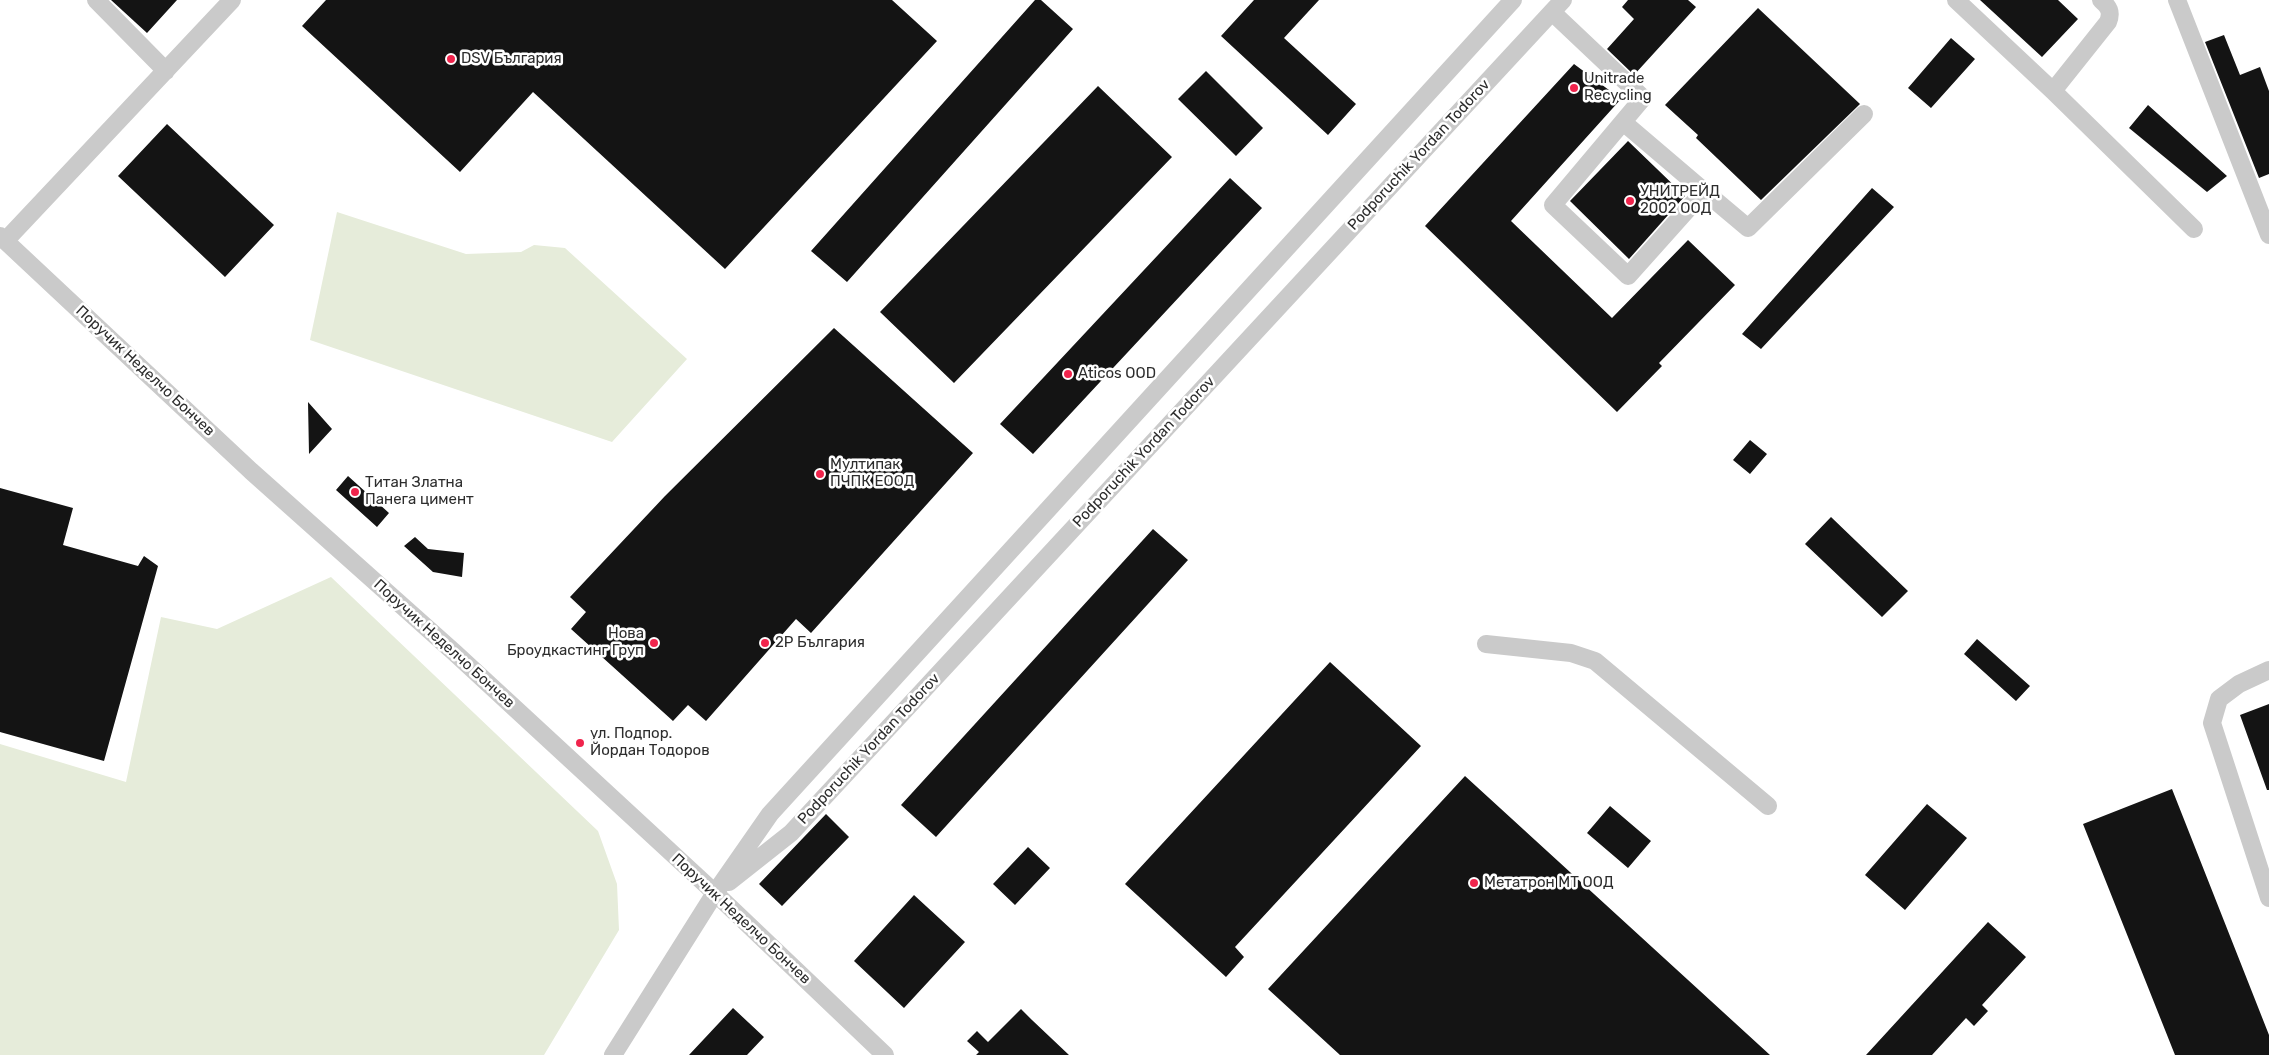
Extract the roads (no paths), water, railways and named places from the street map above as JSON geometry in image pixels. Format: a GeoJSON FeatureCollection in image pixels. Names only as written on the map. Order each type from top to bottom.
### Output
{"type":"FeatureCollection","features":[{"type":"Feature","properties":{"kind":"street"},"geometry":{"type":"LineString","coordinates":[[96,0],[166,71]]}},
{"type":"Feature","properties":{"kind":"street"},"geometry":{"type":"LineString","coordinates":[[3,238],[166,71],[232,0]]}},
{"type":"Feature","properties":{"kind":"street","name":"Podporuchik Yordan Todorov"},"geometry":{"type":"LineString","coordinates":[[613,1055],[715,893],[770,814],[1513,0]]}},
{"type":"Feature","properties":{"kind":"street"},"geometry":{"type":"LineString","coordinates":[[1956,0],[2053,91],[2194,229]]}},
{"type":"Feature","properties":{"kind":"street"},"geometry":{"type":"LineString","coordinates":[[2053,91],[2108,22],[2110,16],[2108,7],[2102,0]]}},
{"type":"Feature","properties":{"kind":"street"},"geometry":{"type":"LineString","coordinates":[[2177,0],[2269,235]]}},
{"type":"Feature","properties":{"kind":"street"},"geometry":{"type":"LineString","coordinates":[[1557,6],[1642,98],[1552,205],[1628,276],[1704,191]]}},
{"type":"Feature","properties":{"kind":"street","name":"Podporuchik Yordan Todorov"},"geometry":{"type":"LineString","coordinates":[[715,893],[791,833],[1557,6]]}},
{"type":"Feature","properties":{"kind":"street"},"geometry":{"type":"LineString","coordinates":[[1623,122],[1748,228],[1864,114]]}},
{"type":"Feature","properties":{"kind":"street","name":"Поручик Неделчо Бончев"},"geometry":{"type":"LineString","coordinates":[[3,238],[252,471],[462,659],[715,893],[885,1055]]}},
{"type":"Feature","properties":{"kind":"street"},"geometry":{"type":"LineString","coordinates":[[1486,644],[1571,652],[1596,661],[1768,806]]}},
{"type":"Feature","properties":{"kind":"street"},"geometry":{"type":"LineString","coordinates":[[2269,670],[2239,684],[2218,699],[2212,723],[2269,898]]}},
{"type":"Feature","properties":{"kind":"place","name":"DSV България"},"geometry":{"type":"Point","coordinates":[451,59]}},
{"type":"Feature","properties":{"kind":"place","name":"Unitrade Recycling"},"geometry":{"type":"Point","coordinates":[1574,88]}},
{"type":"Feature","properties":{"kind":"place","name":"УНИТРЕЙД 2002 ООД"},"geometry":{"type":"Point","coordinates":[1630,201]}},
{"type":"Feature","properties":{"kind":"place","name":"Aticos OOD"},"geometry":{"type":"Point","coordinates":[1068,374]}},
{"type":"Feature","properties":{"kind":"place","name":"Мултипак ПЧПК ЕООД"},"geometry":{"type":"Point","coordinates":[820,474]}},
{"type":"Feature","properties":{"kind":"place","name":"Титан Златна Панега цимент"},"geometry":{"type":"Point","coordinates":[355,492]}},
{"type":"Feature","properties":{"kind":"place","name":"Нова Броудкастинг Груп"},"geometry":{"type":"Point","coordinates":[654,643]}},
{"type":"Feature","properties":{"kind":"place","name":"2Р България"},"geometry":{"type":"Point","coordinates":[765,643]}},
{"type":"Feature","properties":{"kind":"place","name":"ул. Подпор. Йордан Тодоров"},"geometry":{"type":"Point","coordinates":[580,743]}},
{"type":"Feature","properties":{"kind":"place","name":"Метатрон МТ ООД"},"geometry":{"type":"Point","coordinates":[1474,883]}}]}
